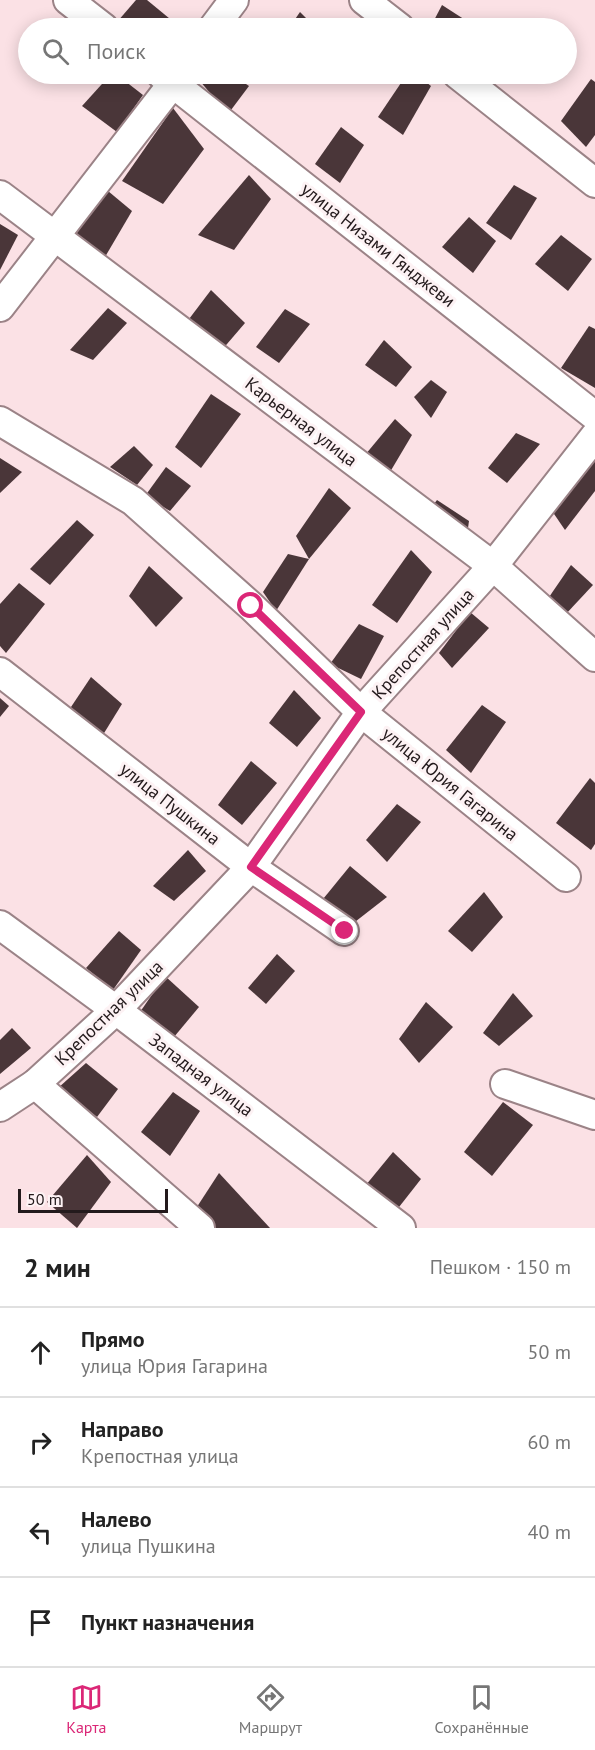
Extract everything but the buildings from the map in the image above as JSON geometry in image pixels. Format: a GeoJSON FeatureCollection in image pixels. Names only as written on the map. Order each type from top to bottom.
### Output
{"type":"FeatureCollection","features":[{"type":"Feature","properties":{"kind":"street"},"geometry":{"type":"LineString","coordinates":[[68,0],[91,18]]}},
{"type":"Feature","properties":{"kind":"street"},"geometry":{"type":"LineString","coordinates":[[220,18],[234,0]]}},
{"type":"Feature","properties":{"kind":"street"},"geometry":{"type":"LineString","coordinates":[[364,0],[387,18]]}},
{"type":"Feature","properties":{"kind":"street"},"geometry":{"type":"LineString","coordinates":[[0,307],[167,84]]}},
{"type":"Feature","properties":{"kind":"street","name":"улица Низами Гянджеви"},"geometry":{"type":"LineString","coordinates":[[181,84],[595,416]]}},
{"type":"Feature","properties":{"kind":"street"},"geometry":{"type":"LineString","coordinates":[[470,84],[595,183]]}},
{"type":"Feature","properties":{"kind":"street","name":"Карьерная улица"},"geometry":{"type":"LineString","coordinates":[[0,195],[493,566],[595,657]]}},
{"type":"Feature","properties":{"kind":"street","name":"улица Юрия Гагарина"},"geometry":{"type":"LineString","coordinates":[[0,421],[133,501],[251,606],[361,712],[566,877]]}},
{"type":"Feature","properties":{"kind":"street","name":"Крепостная улица"},"geometry":{"type":"LineString","coordinates":[[0,1107],[35,1084],[116,1010],[251,867],[361,712],[493,566],[595,436]]}},
{"type":"Feature","properties":{"kind":"street","name":"улица Пушкина"},"geometry":{"type":"LineString","coordinates":[[0,672],[251,867],[345,931]]}},
{"type":"Feature","properties":{"kind":"street","name":"Западная улица"},"geometry":{"type":"LineString","coordinates":[[0,925],[116,1010],[401,1228]]}},
{"type":"Feature","properties":{"kind":"street"},"geometry":{"type":"LineString","coordinates":[[35,1084],[200,1228]]}},
{"type":"Feature","properties":{"kind":"street"},"geometry":{"type":"LineString","coordinates":[[505,1084],[595,1115]]}},
{"type":"Feature","properties":{"kind":"route"},"geometry":{"type":"LineString","coordinates":[[251,606],[361,712],[251,867],[345,931]]}}]}
